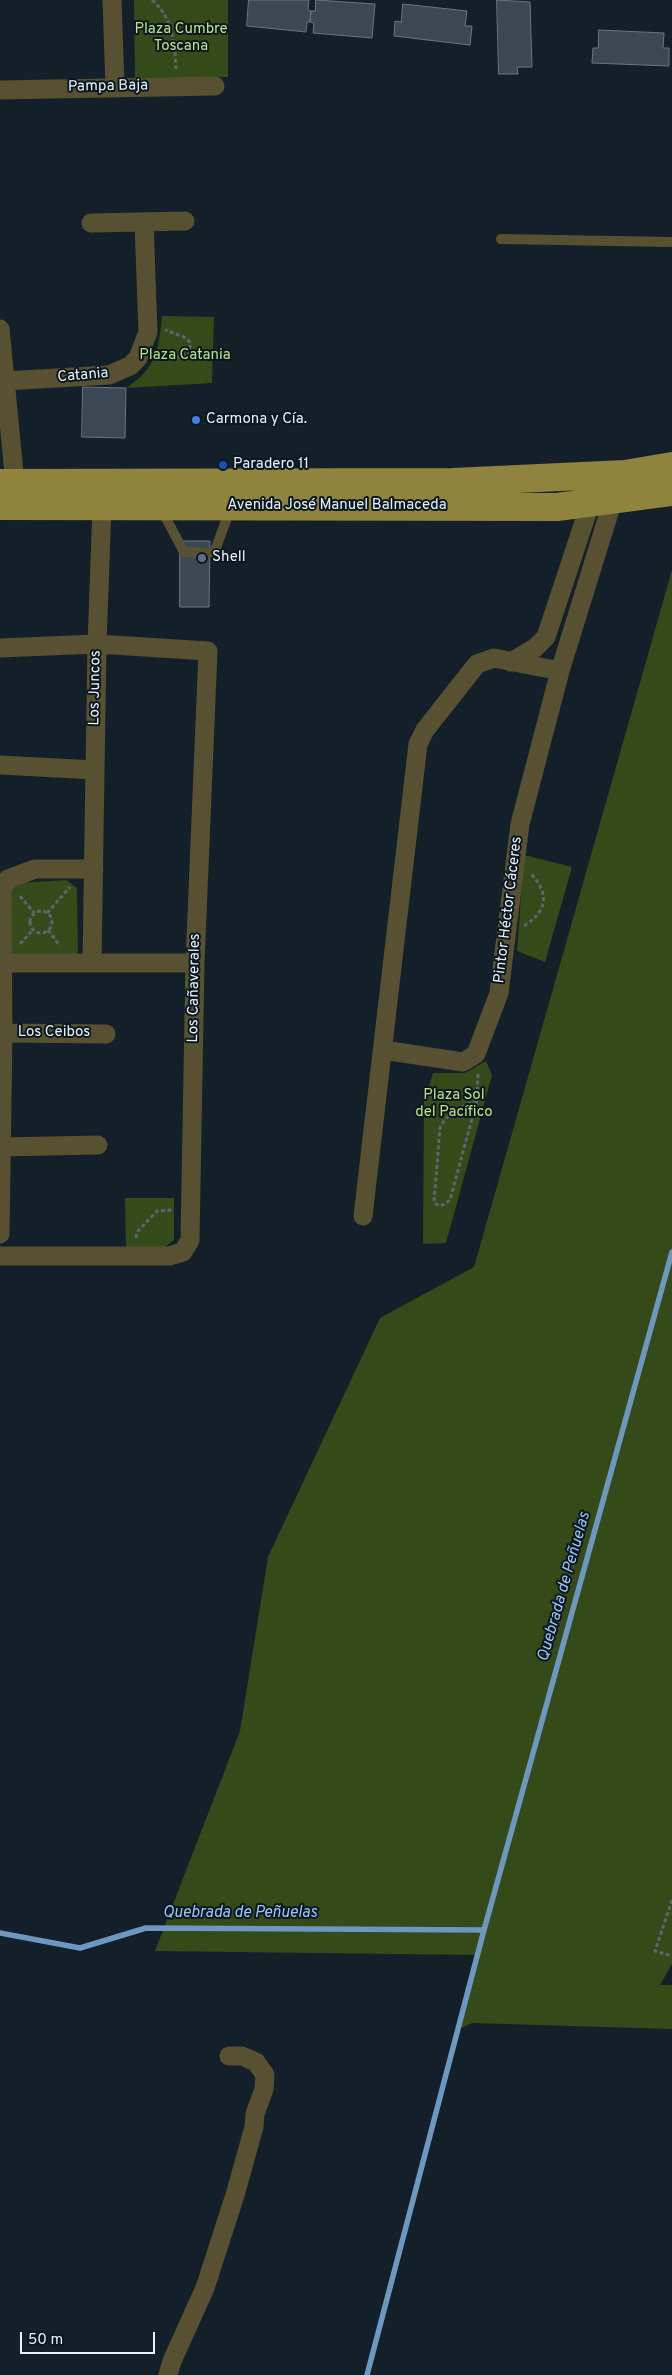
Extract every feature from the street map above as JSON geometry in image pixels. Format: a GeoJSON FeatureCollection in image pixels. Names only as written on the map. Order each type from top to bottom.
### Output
{"type":"FeatureCollection","features":[{"type":"Feature","properties":{"kind":"main road","name":"Avenida José Manuel Balmaceda"},"geometry":{"type":"LineString","coordinates":[[7,483],[453,482],[625,474],[672,466]]}},
{"type":"Feature","properties":{"kind":"main road","name":"Avenida José Manuel Balmaceda"},"geometry":{"type":"LineString","coordinates":[[0,506],[557,507],[672,492]]}},
{"type":"Feature","properties":{"kind":"street"},"geometry":{"type":"LineString","coordinates":[[112,0],[114,86]]}},
{"type":"Feature","properties":{"kind":"street","name":"Pampa Baja"},"geometry":{"type":"LineString","coordinates":[[0,90],[114,86],[215,86]]}},
{"type":"Feature","properties":{"kind":"street"},"geometry":{"type":"LineString","coordinates":[[91,223],[185,221]]}},
{"type":"Feature","properties":{"kind":"street"},"geometry":{"type":"LineString","coordinates":[[133,363],[146,343],[148,325],[144,222]]}},
{"type":"Feature","properties":{"kind":"street"},"geometry":{"type":"LineString","coordinates":[[0,329],[7,483]]}},
{"type":"Feature","properties":{"kind":"street","name":"Catania"},"geometry":{"type":"LineString","coordinates":[[3,371],[109,375],[133,363]]}},
{"type":"Feature","properties":{"kind":"street"},"geometry":{"type":"LineString","coordinates":[[511,662],[535,648],[546,637],[602,502]]}},
{"type":"Feature","properties":{"kind":"street","name":"Pintor Héctor Cáceres"},"geometry":{"type":"LineString","coordinates":[[472,1056],[476,1054],[499,992],[520,824],[602,502]]}},
{"type":"Feature","properties":{"kind":"street","name":"Los Juncos"},"geometry":{"type":"LineString","coordinates":[[92,962],[89,869],[102,506]]}},
{"type":"Feature","properties":{"kind":"street"},"geometry":{"type":"LineString","coordinates":[[0,648],[97,644]]}},
{"type":"Feature","properties":{"kind":"street","name":"Los Cañaverales"},"geometry":{"type":"LineString","coordinates":[[0,1256],[169,1256],[183,1252],[190,1240],[196,963],[208,651],[97,644]]}},
{"type":"Feature","properties":{"kind":"street"},"geometry":{"type":"LineString","coordinates":[[362,1216],[418,744],[425,730],[477,664],[494,658],[560,671]]}},
{"type":"Feature","properties":{"kind":"street"},"geometry":{"type":"LineString","coordinates":[[0,765],[94,770]]}},
{"type":"Feature","properties":{"kind":"street"},"geometry":{"type":"LineString","coordinates":[[0,1234],[3,1033],[2,890],[8,879],[35,869],[89,869]]}},
{"type":"Feature","properties":{"kind":"street"},"geometry":{"type":"LineString","coordinates":[[2,963],[196,963]]}},
{"type":"Feature","properties":{"kind":"street","name":"Los Ceibos"},"geometry":{"type":"LineString","coordinates":[[3,1033],[106,1034]]}},
{"type":"Feature","properties":{"kind":"street"},"geometry":{"type":"LineString","coordinates":[[383,1050],[463,1062],[472,1056]]}},
{"type":"Feature","properties":{"kind":"street"},"geometry":{"type":"LineString","coordinates":[[1,1147],[98,1145]]}},
{"type":"Feature","properties":{"kind":"street"},"geometry":{"type":"LineString","coordinates":[[168,2375],[172,2361],[205,2288],[235,2196],[264,2089],[265,2075],[256,2062],[242,2056],[229,2056]]}},
{"type":"Feature","properties":{"kind":"lane"},"geometry":{"type":"LineString","coordinates":[[501,240],[672,242]]}},
{"type":"Feature","properties":{"kind":"lane"},"geometry":{"type":"LineString","coordinates":[[160,506],[184,552],[214,553],[232,506]]}},
{"type":"Feature","properties":{"kind":"path"},"geometry":{"type":"LineString","coordinates":[[152,0],[169,22],[176,48],[176,86]]}},
{"type":"Feature","properties":{"kind":"path"},"geometry":{"type":"LineString","coordinates":[[133,363],[180,357],[190,353],[190,342],[184,337],[148,325]]}},
{"type":"Feature","properties":{"kind":"path"},"geometry":{"type":"LineString","coordinates":[[507,930],[525,926],[538,916],[544,902],[540,886],[532,875],[514,866]]}},
{"type":"Feature","properties":{"kind":"path"},"geometry":{"type":"LineString","coordinates":[[48,913],[89,869]]}},
{"type":"Feature","properties":{"kind":"path"},"geometry":{"type":"LineString","coordinates":[[41,911],[48,913],[51,920],[50,927],[45,932],[35,931],[30,925],[32,915],[41,911]]}},
{"type":"Feature","properties":{"kind":"path"},"geometry":{"type":"LineString","coordinates":[[472,1056],[480,1077],[477,1100],[450,1200],[439,1206],[434,1202],[440,1128],[450,1114],[477,1100]]}},
{"type":"Feature","properties":{"kind":"path"},"geometry":{"type":"LineString","coordinates":[[133,1256],[137,1232],[157,1211],[190,1210]]}},
{"type":"Feature","properties":{"kind":"path"},"geometry":{"type":"LineString","coordinates":[[672,1900],[655,1952],[672,1956]]}},
{"type":"Feature","properties":{"kind":"green space","name":"Plaza Cumbre Toscana"},"geometry":{"type":"Polygon","coordinates":[[[134,0],[228,0],[228,77],[135,78],[134,0]]]}},
{"type":"Feature","properties":{"kind":"green space","name":"Plaza Catania"},"geometry":{"type":"Polygon","coordinates":[[[162,316],[214,317],[212,383],[126,388],[136,381],[150,366],[157,348],[162,316]]]}},
{"type":"Feature","properties":{"kind":"green space","name":"Quebrada de Peñuelas"},"geometry":{"type":"Polygon","coordinates":[[[672,570],[672,1964],[660,1985],[672,1985],[672,2029],[472,2023],[457,2030],[476,1955],[155,1951],[240,1731],[268,1557],[380,1318],[474,1267],[672,570]]]}},
{"type":"Feature","properties":{"kind":"green space"},"geometry":{"type":"Polygon","coordinates":[[[524,855],[572,867],[545,962],[517,951],[524,855]]]}},
{"type":"Feature","properties":{"kind":"green space"},"geometry":{"type":"Polygon","coordinates":[[[66,880],[77,888],[78,954],[14,958],[8,951],[9,891],[17,883],[66,880]]]}},
{"type":"Feature","properties":{"kind":"green space","name":"Plaza Sol del Pacífico"},"geometry":{"type":"Polygon","coordinates":[[[486,1061],[492,1075],[446,1243],[423,1244],[424,1102],[433,1073],[465,1073],[486,1061]]]}},
{"type":"Feature","properties":{"kind":"green space"},"geometry":{"type":"Polygon","coordinates":[[[125,1198],[174,1198],[174,1240],[165,1247],[126,1247],[125,1198]]]}},
{"type":"Feature","properties":{"kind":"building"},"geometry":{"type":"Polygon","coordinates":[[[249,0],[309,0],[310,22],[307,22],[306,32],[247,26],[249,0]]]}},
{"type":"Feature","properties":{"kind":"building"},"geometry":{"type":"Polygon","coordinates":[[[316,0],[375,4],[372,38],[313,33],[314,23],[310,22],[311,11],[315,11],[316,0]]]}},
{"type":"Feature","properties":{"kind":"building"},"geometry":{"type":"Polygon","coordinates":[[[497,0],[530,2],[532,67],[517,67],[518,74],[499,74],[497,0]]]}},
{"type":"Feature","properties":{"kind":"building"},"geometry":{"type":"Polygon","coordinates":[[[403,4],[467,11],[465,26],[472,26],[470,45],[394,36],[395,21],[401,22],[403,4]]]}},
{"type":"Feature","properties":{"kind":"building"},"geometry":{"type":"Polygon","coordinates":[[[599,30],[664,33],[663,48],[669,48],[669,66],[592,63],[593,48],[598,48],[599,30]]]}},
{"type":"Feature","properties":{"kind":"building"},"geometry":{"type":"Polygon","coordinates":[[[83,387],[126,388],[125,438],[82,437],[83,387]]]}},
{"type":"Feature","properties":{"kind":"building"},"geometry":{"type":"Polygon","coordinates":[[[180,541],[210,541],[209,607],[180,607],[180,541]]]}},
{"type":"Feature","properties":{"kind":"waterway","name":"Quebrada de Peñuelas"},"geometry":{"type":"LineString","coordinates":[[0,1933],[80,1948],[146,1928],[484,1930],[672,1252]]}},
{"type":"Feature","properties":{"kind":"waterway","name":"Quebrada de Peñuelas"},"geometry":{"type":"LineString","coordinates":[[367,2375],[484,1930]]}},
{"type":"Feature","properties":{"kind":"place","name":"Carmona y Cía."},"geometry":{"type":"Point","coordinates":[196,420]}},
{"type":"Feature","properties":{"kind":"place","name":"Paradero 11"},"geometry":{"type":"Point","coordinates":[223,465]}},
{"type":"Feature","properties":{"kind":"place","name":"Shell"},"geometry":{"type":"Point","coordinates":[202,558]}}]}
